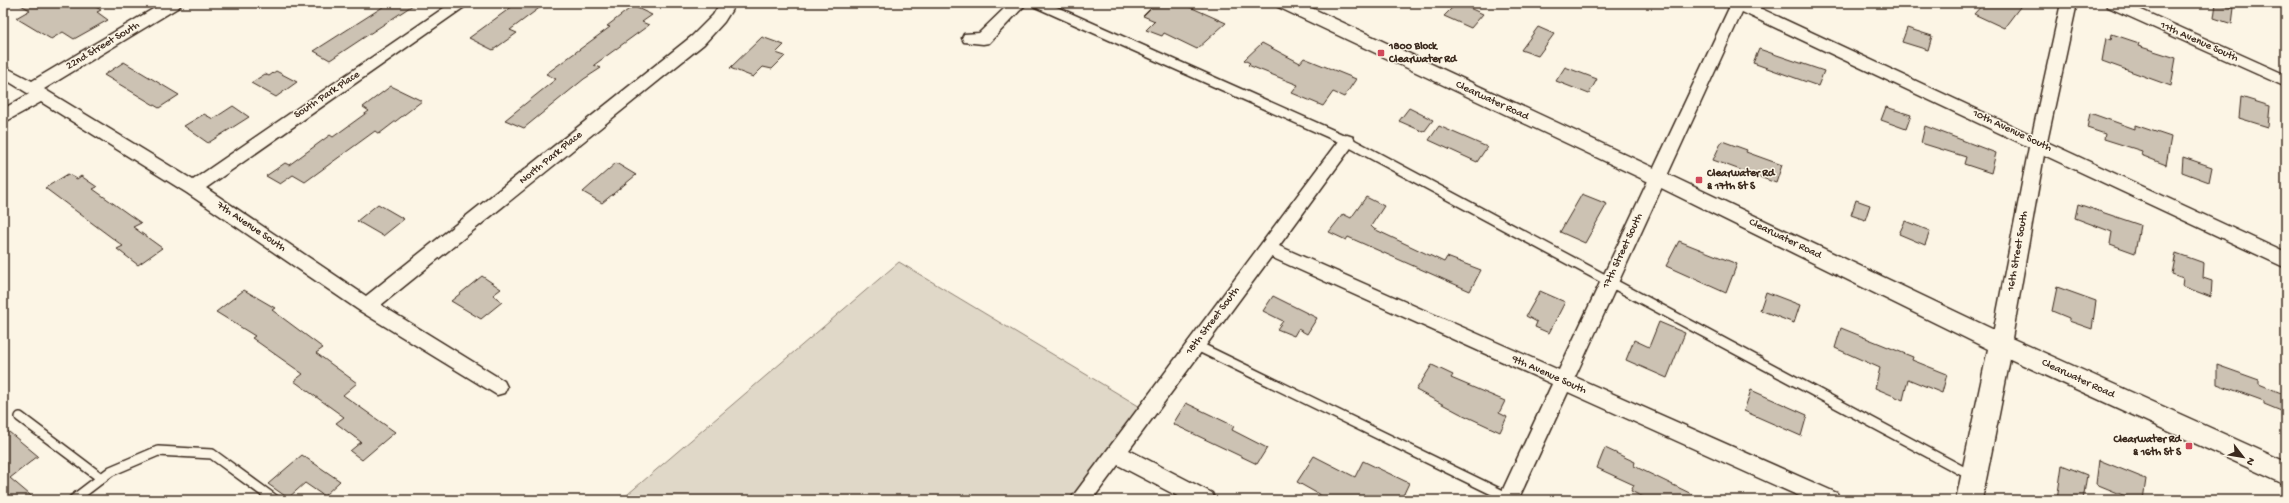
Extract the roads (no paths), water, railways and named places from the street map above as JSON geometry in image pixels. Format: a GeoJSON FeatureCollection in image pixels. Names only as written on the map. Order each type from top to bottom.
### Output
{"type":"FeatureCollection","features":[{"type":"Feature","properties":{"kind":"street","name":"22nd Street South"},"geometry":{"type":"LineString","coordinates":[[3,117],[36,92],[174,3]]}},
{"type":"Feature","properties":{"kind":"street","name":"South Park Place"},"geometry":{"type":"LineString","coordinates":[[192,188],[462,3]]}},
{"type":"Feature","properties":{"kind":"street","name":"North Park Place"},"geometry":{"type":"LineString","coordinates":[[367,306],[698,40],[719,18],[728,3]]}},
{"type":"Feature","properties":{"kind":"street"},"geometry":{"type":"LineString","coordinates":[[970,38],[983,39],[1019,3]]}},
{"type":"Feature","properties":{"kind":"street","name":"Clearwater Road"},"geometry":{"type":"LineString","coordinates":[[1285,3],[1658,178],[2002,344],[2286,474]]}},
{"type":"Feature","properties":{"kind":"street","name":"17th Street South"},"geometry":{"type":"LineString","coordinates":[[1510,499],[1738,3]]}},
{"type":"Feature","properties":{"kind":"street","name":"10th Avenue South"},"geometry":{"type":"LineString","coordinates":[[1738,3],[2286,261]]}},
{"type":"Feature","properties":{"kind":"street","name":"16th Street South"},"geometry":{"type":"LineString","coordinates":[[1969,500],[2002,344],[2038,143],[2069,3]]}},
{"type":"Feature","properties":{"kind":"street","name":"11th Avenue South"},"geometry":{"type":"LineString","coordinates":[[2113,3],[2286,81]]}},
{"type":"Feature","properties":{"kind":"street","name":"7th Avenue South"},"geometry":{"type":"LineString","coordinates":[[3,71],[192,188],[367,306],[497,387]]}},
{"type":"Feature","properties":{"kind":"street","name":"18th Street South"},"geometry":{"type":"LineString","coordinates":[[1080,500],[1347,141]]}},
{"type":"Feature","properties":{"kind":"street","name":"9th Avenue South"},"geometry":{"type":"LineString","coordinates":[[1267,248],[1830,500]]}},
{"type":"Feature","properties":{"kind":"street"},"geometry":{"type":"LineString","coordinates":[[1115,453],[1205,500]]}},
{"type":"Feature","properties":{"kind":"lane"},"geometry":{"type":"LineString","coordinates":[[1037,3],[1347,141],[1974,477]]}},
{"type":"Feature","properties":{"kind":"lane"},"geometry":{"type":"LineString","coordinates":[[1195,345],[1510,499]]}},
{"type":"Feature","properties":{"kind":"lane"},"geometry":{"type":"LineString","coordinates":[[20,417],[101,478]]}},
{"type":"Feature","properties":{"kind":"lane"},"geometry":{"type":"LineString","coordinates":[[73,500],[101,478],[158,451],[212,454],[275,500]]}},
{"type":"Feature","properties":{"kind":"place","name":"1800 Block Clearwater Rd"},"geometry":{"type":"Point","coordinates":[1381,53]}},
{"type":"Feature","properties":{"kind":"place","name":"Clearwater Rd & 17th St S"},"geometry":{"type":"Point","coordinates":[1699,180]}},
{"type":"Feature","properties":{"kind":"place","name":"Clearwater Rd & 16th St S"},"geometry":{"type":"Point","coordinates":[2189,446]}}]}
